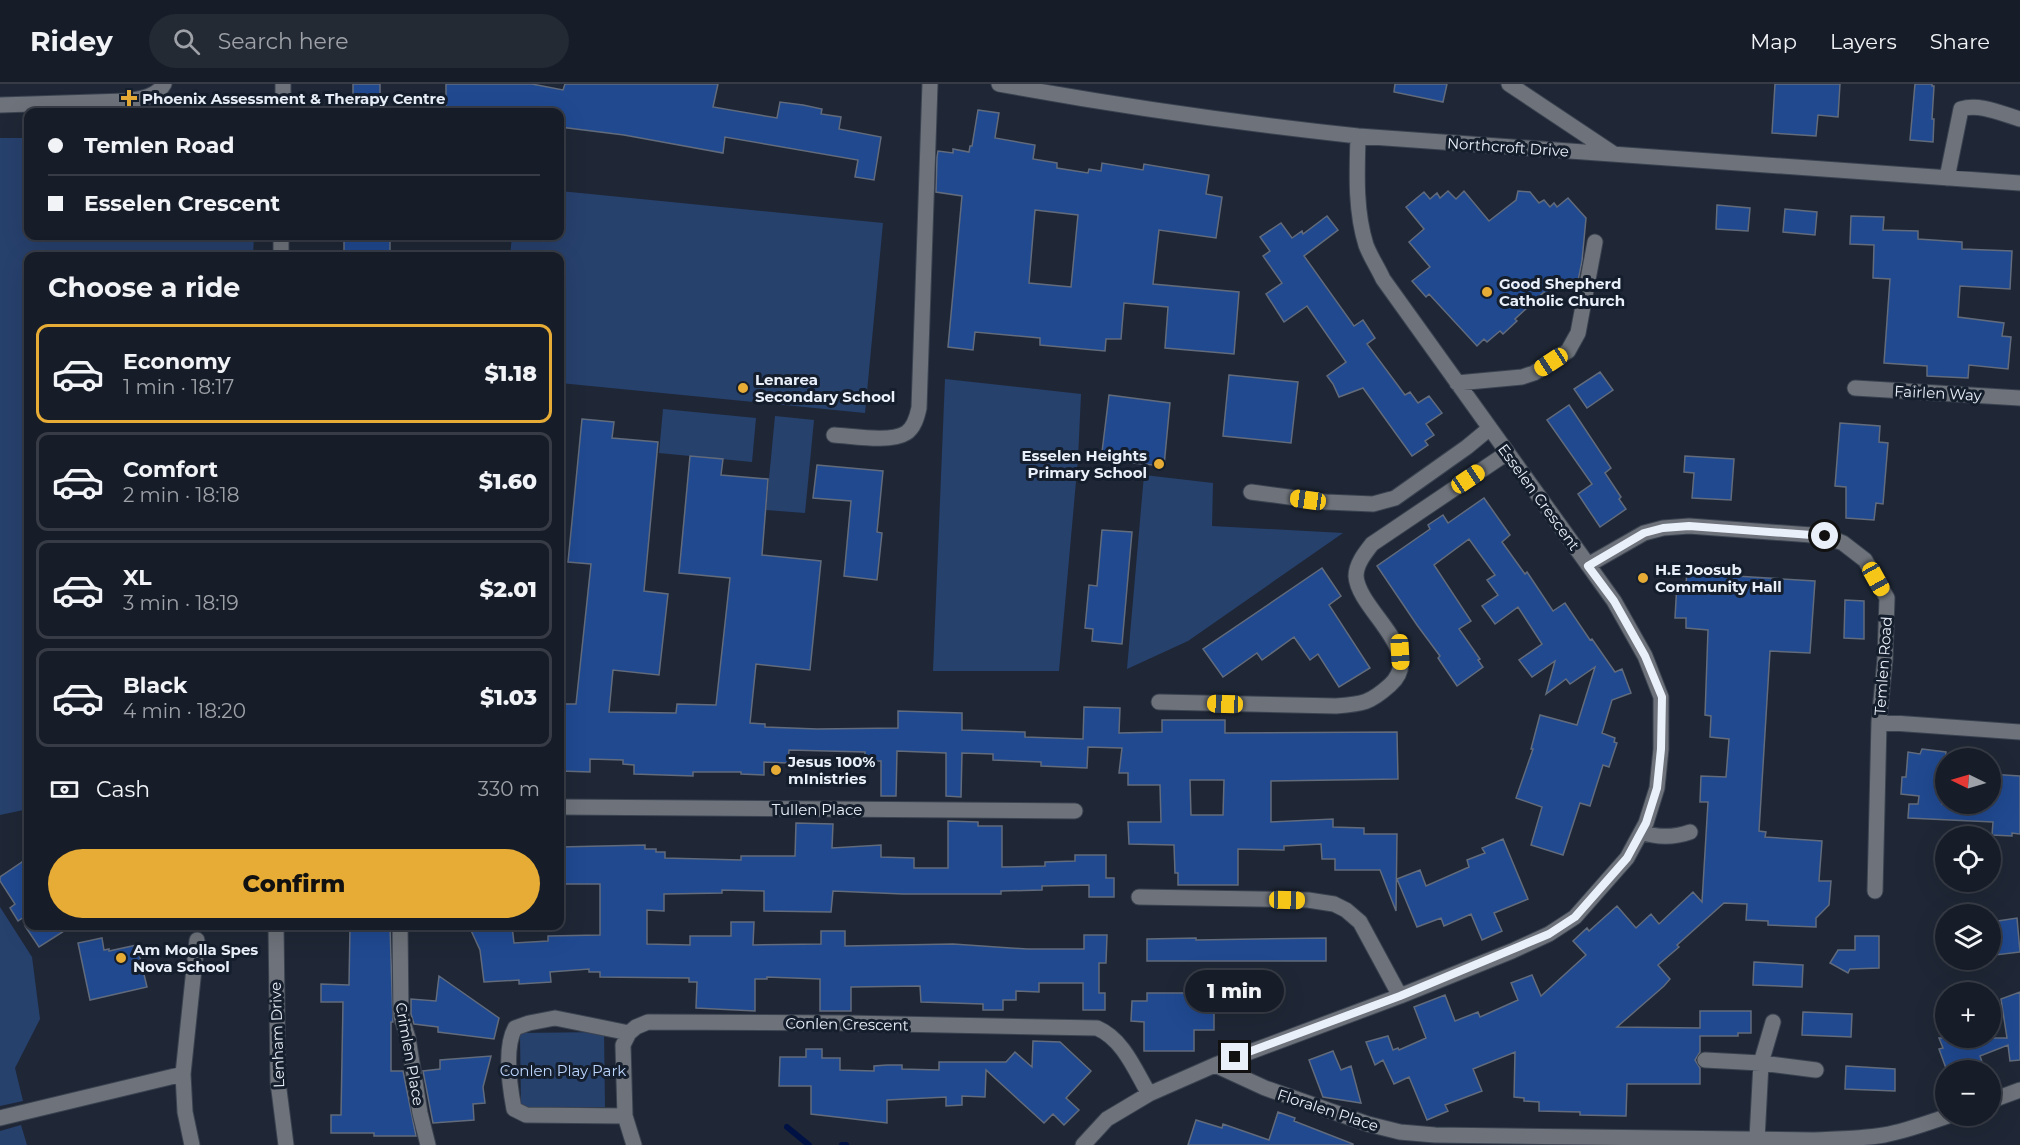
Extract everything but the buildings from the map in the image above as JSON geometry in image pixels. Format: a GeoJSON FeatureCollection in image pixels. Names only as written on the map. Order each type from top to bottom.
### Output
{"type":"FeatureCollection","features":[{"type":"Feature","properties":{"kind":"street"},"geometry":{"type":"LineString","coordinates":[[0,105],[126,101],[145,98],[161,90],[164,84]]}},
{"type":"Feature","properties":{"kind":"street"},"geometry":{"type":"LineString","coordinates":[[283,84],[283,108]]}},
{"type":"Feature","properties":{"kind":"street"},"geometry":{"type":"LineString","coordinates":[[834,435],[890,438],[908,433],[916,421],[919,408],[930,84]]}},
{"type":"Feature","properties":{"kind":"street","name":"Northcroft Drive"},"geometry":{"type":"LineString","coordinates":[[999,84],[1063,96],[1260,125],[1358,136],[2020,183]]}},
{"type":"Feature","properties":{"kind":"street"},"geometry":{"type":"LineString","coordinates":[[1509,84],[1614,154]]}},
{"type":"Feature","properties":{"kind":"street"},"geometry":{"type":"LineString","coordinates":[[1947,178],[1961,109],[1984,108],[2020,119]]}},
{"type":"Feature","properties":{"kind":"street","name":"Esselen Crescent"},"geometry":{"type":"LineString","coordinates":[[1083,1145],[1107,1119],[1149,1094],[1215,1065],[1400,996],[1549,934],[1575,917],[1627,858],[1646,823],[1657,788],[1661,749],[1662,697],[1645,656],[1614,601],[1383,279],[1366,245],[1356,181],[1358,136]]}},
{"type":"Feature","properties":{"kind":"street"},"geometry":{"type":"LineString","coordinates":[[1457,383],[1522,377],[1534,373],[1568,351],[1578,333],[1595,242]]}},
{"type":"Feature","properties":{"kind":"street","name":"Fairlen Way"},"geometry":{"type":"LineString","coordinates":[[1856,388],[2020,398]]}},
{"type":"Feature","properties":{"kind":"street"},"geometry":{"type":"LineString","coordinates":[[1251,492],[1326,502],[1373,504],[1395,498],[1490,428]]}},
{"type":"Feature","properties":{"kind":"street"},"geometry":{"type":"LineString","coordinates":[[1159,702],[1336,706],[1358,705],[1374,699],[1396,680],[1401,666],[1400,652],[1358,588],[1356,574],[1361,558],[1372,544],[1507,453]]}},
{"type":"Feature","properties":{"kind":"street","name":"Temlen Road"},"geometry":{"type":"LineString","coordinates":[[1588,566],[1644,533],[1680,526],[1825,536],[1843,543],[1865,560],[1887,598],[1886,659],[1879,722],[1875,891]]}},
{"type":"Feature","properties":{"kind":"street"},"geometry":{"type":"LineString","coordinates":[[1879,722],[2020,732]]}},
{"type":"Feature","properties":{"kind":"street","name":"Tullen Place"},"geometry":{"type":"LineString","coordinates":[[564,807],[1075,811]]}},
{"type":"Feature","properties":{"kind":"street"},"geometry":{"type":"LineString","coordinates":[[1641,832],[1656,837],[1680,836],[1690,832]]}},
{"type":"Feature","properties":{"kind":"street"},"geometry":{"type":"LineString","coordinates":[[1138,897],[1308,900],[1334,904],[1346,910],[1360,922],[1400,996]]}},
{"type":"Feature","properties":{"kind":"street","name":"Lenham Drive"},"geometry":{"type":"LineString","coordinates":[[276,930],[278,1082],[286,1145]]}},
{"type":"Feature","properties":{"kind":"street","name":"Crimlen Place"},"geometry":{"type":"LineString","coordinates":[[400,930],[401,1016],[408,1038],[420,1113],[428,1145]]}},
{"type":"Feature","properties":{"kind":"street"},"geometry":{"type":"LineString","coordinates":[[192,1145],[185,1112],[183,1074],[197,940]]}},
{"type":"Feature","properties":{"kind":"street"},"geometry":{"type":"LineString","coordinates":[[625,1116],[526,1115],[514,1109],[511,1093],[510,1037],[515,1028],[555,1018],[629,1033],[623,1045],[625,1116],[634,1145]]}},
{"type":"Feature","properties":{"kind":"street","name":"Conlen Crescent"},"geometry":{"type":"LineString","coordinates":[[629,1033],[648,1022],[667,1021],[1097,1028],[1108,1032],[1118,1042],[1149,1094]]}},
{"type":"Feature","properties":{"kind":"street"},"geometry":{"type":"LineString","coordinates":[[1757,1139],[1761,1063],[1773,1022]]}},
{"type":"Feature","properties":{"kind":"street"},"geometry":{"type":"LineString","coordinates":[[1705,1060],[1761,1063],[1816,1070]]}},
{"type":"Feature","properties":{"kind":"street","name":"Floralen Place"},"geometry":{"type":"LineString","coordinates":[[1215,1065],[1265,1089],[1368,1124],[1400,1132],[1436,1135],[1858,1138],[1896,1132],[1935,1120]]}},
{"type":"Feature","properties":{"kind":"street"},"geometry":{"type":"LineString","coordinates":[[0,1118],[183,1074]]}},
{"type":"Feature","properties":{"kind":"street"},"geometry":{"type":"LineString","coordinates":[[2001,1097],[2020,1090]]}},
{"type":"Feature","properties":{"kind":"green space"},"geometry":{"type":"Polygon","coordinates":[[[0,138],[24,138],[24,240],[254,240],[253,252],[24,252],[24,810],[0,815],[0,138]]]}},
{"type":"Feature","properties":{"kind":"green space"},"geometry":{"type":"Polygon","coordinates":[[[564,191],[883,223],[865,413],[564,383],[564,252],[510,252],[512,240],[564,240],[564,191]]]}},
{"type":"Feature","properties":{"kind":"green space"},"geometry":{"type":"Polygon","coordinates":[[[945,379],[1081,394],[1078,459],[1059,671],[933,671],[945,379]]]}},
{"type":"Feature","properties":{"kind":"green space"},"geometry":{"type":"Polygon","coordinates":[[[663,409],[756,418],[752,462],[659,453],[663,409]]]}},
{"type":"Feature","properties":{"kind":"green space"},"geometry":{"type":"Polygon","coordinates":[[[775,416],[814,420],[805,513],[766,510],[775,416]]]}},
{"type":"Feature","properties":{"kind":"green space"},"geometry":{"type":"Polygon","coordinates":[[[1144,475],[1213,483],[1212,526],[1343,533],[1188,641],[1127,669],[1144,475]]]}},
{"type":"Feature","properties":{"kind":"green space"},"geometry":{"type":"Polygon","coordinates":[[[0,907],[32,957],[40,1019],[15,1068],[23,1101],[0,1106],[0,907]]]}},
{"type":"Feature","properties":{"kind":"green space","name":"Conlen Play Park"},"geometry":{"type":"Polygon","coordinates":[[[604,1032],[605,1107],[521,1108],[520,1033],[604,1032]]]}},
{"type":"Feature","properties":{"kind":"green space"},"geometry":{"type":"Polygon","coordinates":[[[21,1125],[27,1145],[0,1145],[0,1131],[21,1125]]]}},
{"type":"Feature","properties":{"kind":"waterway"},"geometry":{"type":"LineString","coordinates":[[787,1127],[809,1145]]}},
{"type":"Feature","properties":{"kind":"place","name":"Phoenix Assessment & Therapy Centre"},"geometry":{"type":"Point","coordinates":[129,98]}},
{"type":"Feature","properties":{"kind":"place","name":"Good Shepherd Catholic Church"},"geometry":{"type":"Point","coordinates":[1487,292]}},
{"type":"Feature","properties":{"kind":"place","name":"Lenarea Secondary School"},"geometry":{"type":"Point","coordinates":[743,388]}},
{"type":"Feature","properties":{"kind":"place","name":"Esselen Heights Primary School"},"geometry":{"type":"Point","coordinates":[1159,464]}},
{"type":"Feature","properties":{"kind":"place","name":"H.E Joosub Community Hall"},"geometry":{"type":"Point","coordinates":[1643,578]}},
{"type":"Feature","properties":{"kind":"place","name":"Jesus 100% mInistries"},"geometry":{"type":"Point","coordinates":[776,770]}},
{"type":"Feature","properties":{"kind":"place","name":"Am Moolla Spes Nova School"},"geometry":{"type":"Point","coordinates":[121,958]}},
{"type":"Feature","properties":{"kind":"route"},"geometry":{"type":"LineString","coordinates":[[1235,1057],[1400,996],[1549,934],[1575,917],[1627,858],[1646,823],[1657,788],[1661,749],[1662,697],[1645,656],[1614,601],[1588,566],[1644,533],[1663,528],[1689,526],[1825,536]]}}]}
